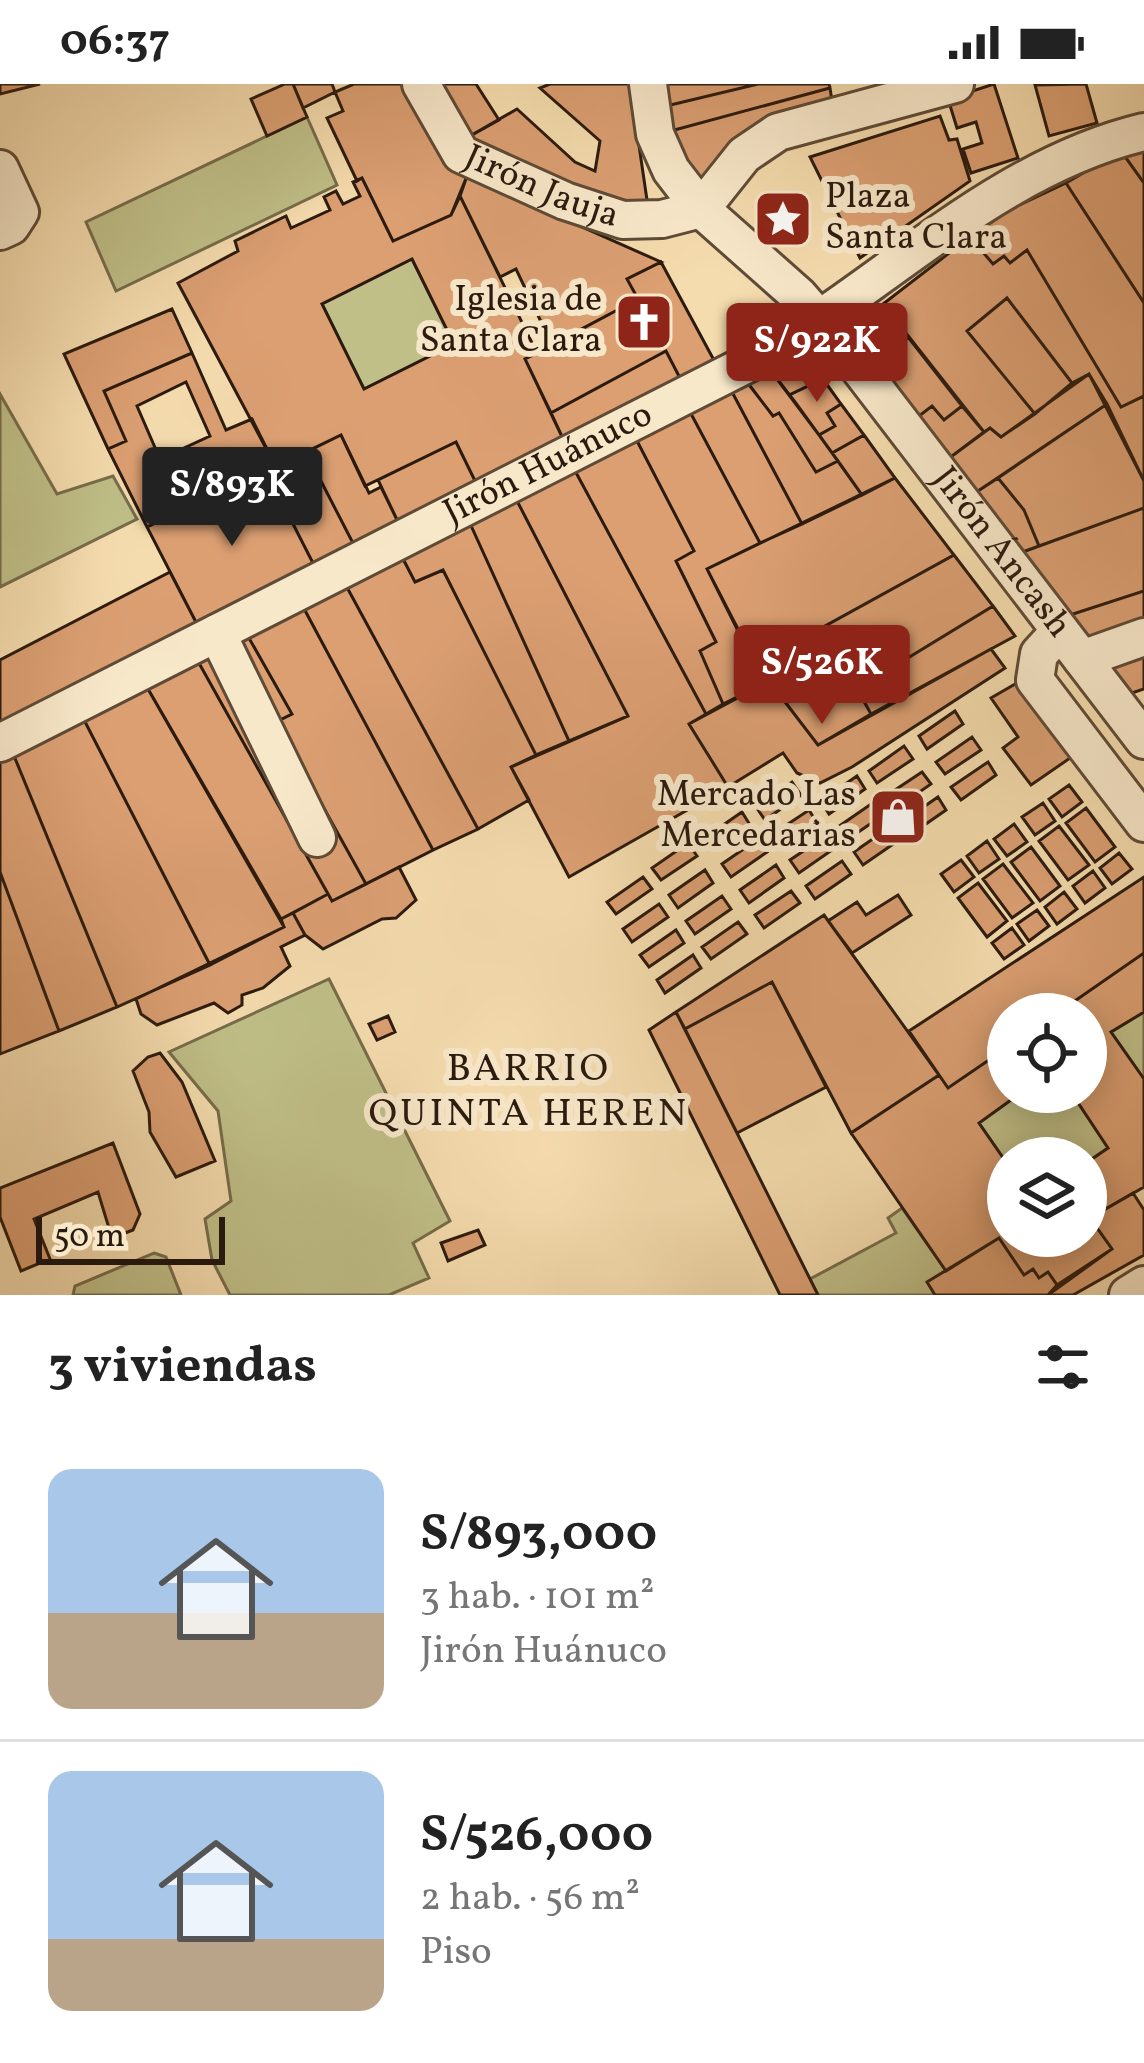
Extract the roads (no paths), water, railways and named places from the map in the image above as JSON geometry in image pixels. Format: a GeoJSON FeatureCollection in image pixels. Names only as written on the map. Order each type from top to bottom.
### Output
{"type":"FeatureCollection","features":[{"type":"Feature","properties":{"kind":"street","name":"Jirón Jauja"},"geometry":{"type":"LineString","coordinates":[[421,84],[461,154],[565,201],[628,220],[662,219],[701,209]]}},
{"type":"Feature","properties":{"kind":"street","name":"Jirón Áncash"},"geometry":{"type":"LineString","coordinates":[[648,84],[662,153],[701,209],[821,321],[1144,740]]}},
{"type":"Feature","properties":{"kind":"street"},"geometry":{"type":"LineString","coordinates":[[701,209],[744,155],[778,132],[955,84]]}},
{"type":"Feature","properties":{"kind":"street","name":"Jirón Huánuco"},"geometry":{"type":"LineString","coordinates":[[0,742],[714,381],[821,321],[978,209],[1047,167],[1096,144],[1144,132]]}},
{"type":"Feature","properties":{"kind":"street"},"geometry":{"type":"LineString","coordinates":[[0,170],[20,212],[11,226],[0,231]]}},
{"type":"Feature","properties":{"kind":"street"},"geometry":{"type":"LineString","coordinates":[[217,633],[317,838]]}},
{"type":"Feature","properties":{"kind":"street"},"geometry":{"type":"LineString","coordinates":[[1144,637],[1071,645],[1040,654],[1034,680],[1144,823]]}},
{"type":"Feature","properties":{"kind":"street"},"geometry":{"type":"LineString","coordinates":[[1127,1295],[1144,1285]]}},
{"type":"Feature","properties":{"kind":"place","name":"Plaza Santa Clara"},"geometry":{"type":"Point","coordinates":[783,219]}},
{"type":"Feature","properties":{"kind":"place","name":"Iglesia de Santa Clara"},"geometry":{"type":"Point","coordinates":[644,322]}},
{"type":"Feature","properties":{"kind":"place","name":"Mercado Las Mercedarias"},"geometry":{"type":"Point","coordinates":[898,817]}},
{"type":"Feature","properties":{"kind":"district","name":"BARRIO QUINTA HEREN"},"geometry":{"type":"Point","coordinates":[529,1092]}}]}
